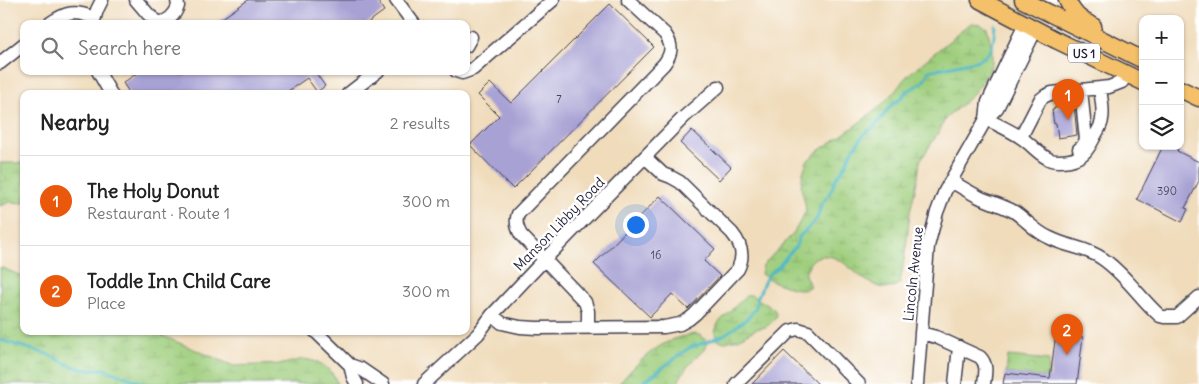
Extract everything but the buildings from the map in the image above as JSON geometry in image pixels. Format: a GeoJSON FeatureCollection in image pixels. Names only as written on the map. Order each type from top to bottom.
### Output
{"type":"FeatureCollection","features":[{"type":"Feature","properties":{"kind":"main road","name":"US 1"},"geometry":{"type":"LineString","coordinates":[[980,0],[1030,27],[1139,80]]}},
{"type":"Feature","properties":{"kind":"main road"},"geometry":{"type":"LineString","coordinates":[[1067,0],[1073,12],[1082,20],[1139,51]]}},
{"type":"Feature","properties":{"kind":"main road","name":"US 1"},"geometry":{"type":"LineString","coordinates":[[1038,3],[1139,58]]}},
{"type":"Feature","properties":{"kind":"main road"},"geometry":{"type":"LineString","coordinates":[[1030,27],[1038,3]]}},
{"type":"Feature","properties":{"kind":"main road"},"geometry":{"type":"LineString","coordinates":[[1184,91],[1199,98]]}},
{"type":"Feature","properties":{"kind":"street"},"geometry":{"type":"LineString","coordinates":[[94,20],[102,0]]}},
{"type":"Feature","properties":{"kind":"street"},"geometry":{"type":"LineString","coordinates":[[136,0],[155,20]]}},
{"type":"Feature","properties":{"kind":"street"},"geometry":{"type":"LineString","coordinates":[[166,20],[176,13],[178,6],[176,0]]}},
{"type":"Feature","properties":{"kind":"street"},"geometry":{"type":"LineString","coordinates":[[396,0],[411,20]]}},
{"type":"Feature","properties":{"kind":"street"},"geometry":{"type":"LineString","coordinates":[[470,70],[553,0]]}},
{"type":"Feature","properties":{"kind":"street"},"geometry":{"type":"LineString","coordinates":[[588,328],[588,311],[585,302],[520,235],[516,225],[518,214],[664,64],[670,55],[671,48],[665,34],[628,0]]}},
{"type":"Feature","properties":{"kind":"street"},"geometry":{"type":"LineString","coordinates":[[55,20],[62,15],[78,13],[92,20]]}},
{"type":"Feature","properties":{"kind":"street","name":"Lincoln Avenue"},"geometry":{"type":"LineString","coordinates":[[917,384],[927,254],[937,212],[951,181],[986,119],[988,102],[1030,27]]}},
{"type":"Feature","properties":{"kind":"street"},"geometry":{"type":"LineString","coordinates":[[0,63],[20,47]]}},
{"type":"Feature","properties":{"kind":"street"},"geometry":{"type":"LineString","coordinates":[[1025,141],[1042,98],[1052,93],[1109,87],[1122,82],[1126,74]]}},
{"type":"Feature","properties":{"kind":"street"},"geometry":{"type":"LineString","coordinates":[[100,75],[109,90]]}},
{"type":"Feature","properties":{"kind":"street"},"geometry":{"type":"LineString","coordinates":[[353,90],[373,75]]}},
{"type":"Feature","properties":{"kind":"street","name":"Manson Libby Road"},"geometry":{"type":"LineString","coordinates":[[424,384],[478,334],[492,315],[544,260],[684,118],[718,87]]}},
{"type":"Feature","properties":{"kind":"street"},"geometry":{"type":"LineString","coordinates":[[1025,141],[1045,156],[1057,161],[1080,157],[1090,147],[1102,119],[1100,88]]}},
{"type":"Feature","properties":{"kind":"street"},"geometry":{"type":"LineString","coordinates":[[986,119],[1043,151],[1055,154],[1071,154],[1082,147],[1086,140],[1081,90]]}},
{"type":"Feature","properties":{"kind":"street"},"geometry":{"type":"LineString","coordinates":[[492,315],[502,323],[520,327],[654,328],[680,324],[695,314],[738,269],[742,257],[741,247],[732,233],[680,182],[662,174],[646,158]]}},
{"type":"Feature","properties":{"kind":"street"},"geometry":{"type":"LineString","coordinates":[[951,181],[979,197],[1012,211],[1051,239],[1094,254],[1112,265],[1160,316],[1177,317],[1199,297]]}},
{"type":"Feature","properties":{"kind":"street"},"geometry":{"type":"LineString","coordinates":[[736,384],[790,331],[798,329],[808,332],[860,384]]}},
{"type":"Feature","properties":{"kind":"street"},"geometry":{"type":"LineString","coordinates":[[921,334],[936,337],[977,355],[985,362],[986,366],[984,384]]}},
{"type":"Feature","properties":{"kind":"street"},"geometry":{"type":"LineString","coordinates":[[319,335],[350,365],[360,368],[383,384]]}},
{"type":"Feature","properties":{"kind":"street"},"geometry":{"type":"LineString","coordinates":[[955,384],[959,347]]}},
{"type":"Feature","properties":{"kind":"street"},"geometry":{"type":"LineString","coordinates":[[350,365],[357,384]]}},
{"type":"Feature","properties":{"kind":"green space"},"geometry":{"type":"Polygon","coordinates":[[[971,23],[980,24],[987,28],[992,48],[992,63],[980,85],[969,98],[945,119],[920,161],[910,212],[900,283],[890,288],[872,284],[844,263],[827,256],[817,257],[812,260],[805,275],[810,286],[804,290],[776,283],[761,274],[763,265],[793,234],[806,211],[801,187],[807,161],[877,109],[906,77],[971,23]]]}},
{"type":"Feature","properties":{"kind":"green space"},"geometry":{"type":"Polygon","coordinates":[[[0,163],[20,163],[20,203],[10,202],[0,206],[0,163]]]}},
{"type":"Feature","properties":{"kind":"green space"},"geometry":{"type":"Polygon","coordinates":[[[0,267],[20,275],[20,335],[160,335],[234,366],[283,364],[304,359],[318,362],[330,370],[338,384],[0,384],[0,267]]]}},
{"type":"Feature","properties":{"kind":"green space"},"geometry":{"type":"Polygon","coordinates":[[[747,295],[751,295],[774,309],[776,313],[775,319],[766,327],[756,329],[738,339],[726,342],[718,341],[715,332],[718,323],[747,295]]]}},
{"type":"Feature","properties":{"kind":"green space"},"geometry":{"type":"Polygon","coordinates":[[[696,334],[702,336],[707,342],[706,348],[689,364],[677,384],[619,384],[635,366],[653,351],[673,340],[696,334]]]}},
{"type":"Feature","properties":{"kind":"green space"},"geometry":{"type":"Polygon","coordinates":[[[1008,356],[1049,360],[1048,378],[1006,373],[1008,356]]]}},
{"type":"Feature","properties":{"kind":"waterway"},"geometry":{"type":"LineString","coordinates":[[641,384],[689,348],[722,336],[749,317],[756,307],[757,299],[765,280],[796,246],[799,237],[815,221],[820,207],[832,189],[835,180],[864,134],[874,127],[891,106],[906,92],[922,83],[929,71],[979,60],[984,57],[991,50],[995,25]]}},
{"type":"Feature","properties":{"kind":"waterway"},"geometry":{"type":"LineString","coordinates":[[0,340],[47,354],[69,365],[85,370],[104,369],[146,384]]}},
{"type":"Feature","properties":{"kind":"place","name":"The Holy Donut"},"geometry":{"type":"Point","coordinates":[1068,120]}},
{"type":"Feature","properties":{"kind":"place","name":"Toddle Inn Child Care"},"geometry":{"type":"Point","coordinates":[1067,355]}}]}
